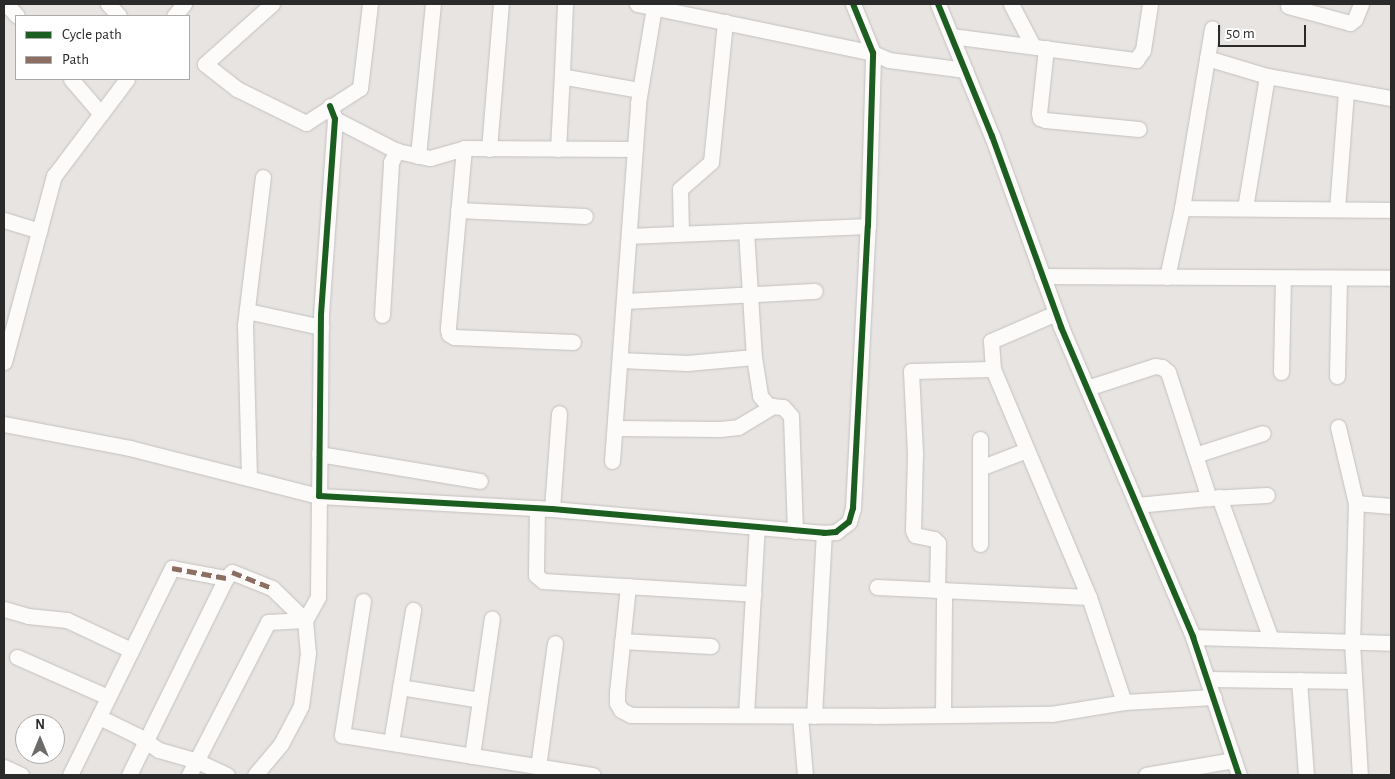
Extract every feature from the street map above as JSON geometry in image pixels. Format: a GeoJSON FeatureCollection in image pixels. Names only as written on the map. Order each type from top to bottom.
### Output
{"type":"FeatureCollection","features":[{"type":"Feature","properties":{"kind":"street"},"geometry":{"type":"LineString","coordinates":[[6,4],[16,15]]}},
{"type":"Feature","properties":{"kind":"street"},"geometry":{"type":"LineString","coordinates":[[108,4],[118,15]]}},
{"type":"Feature","properties":{"kind":"street"},"geometry":{"type":"LineString","coordinates":[[175,15],[184,4]]}},
{"type":"Feature","properties":{"kind":"street"},"geometry":{"type":"LineString","coordinates":[[272,4],[205,64],[237,89],[306,123],[332,113],[360,88],[370,4]]}},
{"type":"Feature","properties":{"kind":"street"},"geometry":{"type":"LineString","coordinates":[[418,156],[433,4]]}},
{"type":"Feature","properties":{"kind":"street"},"geometry":{"type":"LineString","coordinates":[[489,149],[501,4]]}},
{"type":"Feature","properties":{"kind":"street"},"geometry":{"type":"LineString","coordinates":[[558,149],[564,4]]}},
{"type":"Feature","properties":{"kind":"street"},"geometry":{"type":"LineString","coordinates":[[637,4],[873,53],[889,60],[965,70]]}},
{"type":"Feature","properties":{"kind":"street"},"geometry":{"type":"LineString","coordinates":[[4,424],[130,448],[319,496],[544,509],[795,531],[836,532],[849,522],[853,508],[868,226],[873,53],[853,4]]}},
{"type":"Feature","properties":{"kind":"street"},"geometry":{"type":"LineString","coordinates":[[938,4],[992,136],[1056,313],[1193,637],[1239,775]]}},
{"type":"Feature","properties":{"kind":"street"},"geometry":{"type":"LineString","coordinates":[[1011,4],[1040,47],[1040,118],[1139,129]]}},
{"type":"Feature","properties":{"kind":"street"},"geometry":{"type":"LineString","coordinates":[[951,36],[1136,60],[1143,50],[1150,4]]}},
{"type":"Feature","properties":{"kind":"street"},"geometry":{"type":"LineString","coordinates":[[1288,6],[1350,23],[1355,19],[1361,4]]}},
{"type":"Feature","properties":{"kind":"street"},"geometry":{"type":"LineString","coordinates":[[612,461],[640,90],[654,7]]}},
{"type":"Feature","properties":{"kind":"street"},"geometry":{"type":"LineString","coordinates":[[681,233],[680,189],[711,162],[725,22]]}},
{"type":"Feature","properties":{"kind":"street"},"geometry":{"type":"LineString","coordinates":[[1167,277],[1182,208],[1212,28]]}},
{"type":"Feature","properties":{"kind":"street"},"geometry":{"type":"LineString","coordinates":[[1207,58],[1268,76],[1391,98]]}},
{"type":"Feature","properties":{"kind":"street"},"geometry":{"type":"LineString","coordinates":[[562,73],[566,77],[640,90]]}},
{"type":"Feature","properties":{"kind":"street"},"geometry":{"type":"LineString","coordinates":[[1245,208],[1268,76]]}},
{"type":"Feature","properties":{"kind":"street"},"geometry":{"type":"LineString","coordinates":[[72,80],[101,114]]}},
{"type":"Feature","properties":{"kind":"street"},"geometry":{"type":"LineString","coordinates":[[4,359],[54,176],[126,80]]}},
{"type":"Feature","properties":{"kind":"street"},"geometry":{"type":"LineString","coordinates":[[1337,209],[1346,91]]}},
{"type":"Feature","properties":{"kind":"street"},"geometry":{"type":"LineString","coordinates":[[332,113],[397,151],[430,158],[464,148],[635,149]]}},
{"type":"Feature","properties":{"kind":"street"},"geometry":{"type":"LineString","coordinates":[[255,775],[281,744],[301,706],[308,653],[305,620],[318,597],[321,327],[332,113]]}},
{"type":"Feature","properties":{"kind":"street"},"geometry":{"type":"LineString","coordinates":[[464,148],[448,329],[450,334],[454,337],[573,342]]}},
{"type":"Feature","properties":{"kind":"street"},"geometry":{"type":"LineString","coordinates":[[382,315],[391,162],[397,151]]}},
{"type":"Feature","properties":{"kind":"street"},"geometry":{"type":"LineString","coordinates":[[249,478],[245,371],[247,311],[263,177]]}},
{"type":"Feature","properties":{"kind":"street"},"geometry":{"type":"LineString","coordinates":[[1182,208],[1391,210]]}},
{"type":"Feature","properties":{"kind":"street"},"geometry":{"type":"LineString","coordinates":[[458,210],[585,216]]}},
{"type":"Feature","properties":{"kind":"street"},"geometry":{"type":"LineString","coordinates":[[4,220],[39,231]]}},
{"type":"Feature","properties":{"kind":"street"},"geometry":{"type":"LineString","coordinates":[[629,236],[868,226]]}},
{"type":"Feature","properties":{"kind":"street"},"geometry":{"type":"LineString","coordinates":[[746,231],[754,358],[760,396],[762,401],[773,406],[783,407],[791,416],[795,531]]}},
{"type":"Feature","properties":{"kind":"street"},"geometry":{"type":"LineString","coordinates":[[1042,276],[1391,278]]}},
{"type":"Feature","properties":{"kind":"street"},"geometry":{"type":"LineString","coordinates":[[1281,372],[1283,278]]}},
{"type":"Feature","properties":{"kind":"street"},"geometry":{"type":"LineString","coordinates":[[1338,376],[1339,278]]}},
{"type":"Feature","properties":{"kind":"street"},"geometry":{"type":"LineString","coordinates":[[624,301],[815,291]]}},
{"type":"Feature","properties":{"kind":"street"},"geometry":{"type":"LineString","coordinates":[[247,311],[321,327]]}},
{"type":"Feature","properties":{"kind":"street"},"geometry":{"type":"LineString","coordinates":[[1056,313],[991,341],[993,369],[1089,597],[1124,702]]}},
{"type":"Feature","properties":{"kind":"street"},"geometry":{"type":"LineString","coordinates":[[620,360],[687,363],[754,358]]}},
{"type":"Feature","properties":{"kind":"street"},"geometry":{"type":"LineString","coordinates":[[1087,388],[1155,366],[1162,366],[1168,372],[1196,455],[1270,639]]}},
{"type":"Feature","properties":{"kind":"street"},"geometry":{"type":"LineString","coordinates":[[943,716],[941,590],[938,543],[934,539],[916,535],[913,530],[915,453],[904,371],[993,369]]}},
{"type":"Feature","properties":{"kind":"street"},"geometry":{"type":"LineString","coordinates":[[615,428],[720,429],[738,426],[773,406]]}},
{"type":"Feature","properties":{"kind":"street"},"geometry":{"type":"LineString","coordinates":[[559,413],[544,509],[536,575],[538,578],[543,581],[754,594]]}},
{"type":"Feature","properties":{"kind":"street"},"geometry":{"type":"LineString","coordinates":[[1338,428],[1356,503],[1352,642],[1360,775]]}},
{"type":"Feature","properties":{"kind":"street"},"geometry":{"type":"LineString","coordinates":[[1196,455],[1263,433]]}},
{"type":"Feature","properties":{"kind":"street"},"geometry":{"type":"LineString","coordinates":[[980,439],[980,544]]}},
{"type":"Feature","properties":{"kind":"street"},"geometry":{"type":"LineString","coordinates":[[980,468],[1026,450]]}},
{"type":"Feature","properties":{"kind":"street"},"geometry":{"type":"LineString","coordinates":[[319,454],[480,482]]}},
{"type":"Feature","properties":{"kind":"street"},"geometry":{"type":"LineString","coordinates":[[1137,505],[1214,497],[1268,495]]}},
{"type":"Feature","properties":{"kind":"street"},"geometry":{"type":"LineString","coordinates":[[1356,503],[1391,506]]}},
{"type":"Feature","properties":{"kind":"street"},"geometry":{"type":"LineString","coordinates":[[746,715],[757,527]]}},
{"type":"Feature","properties":{"kind":"street"},"geometry":{"type":"LineString","coordinates":[[805,775],[807,716],[824,533]]}},
{"type":"Feature","properties":{"kind":"street"},"geometry":{"type":"LineString","coordinates":[[70,775],[172,568],[226,578]]}},
{"type":"Feature","properties":{"kind":"street"},"geometry":{"type":"LineString","coordinates":[[129,775],[144,740],[226,578],[232,572],[272,588],[305,620]]}},
{"type":"Feature","properties":{"kind":"street"},"geometry":{"type":"LineString","coordinates":[[628,586],[617,703],[621,710],[630,715],[943,716],[1052,714],[1124,702],[1214,697]]}},
{"type":"Feature","properties":{"kind":"street"},"geometry":{"type":"LineString","coordinates":[[878,587],[1089,597]]}},
{"type":"Feature","properties":{"kind":"street"},"geometry":{"type":"LineString","coordinates":[[363,602],[342,735],[586,775]]}},
{"type":"Feature","properties":{"kind":"street"},"geometry":{"type":"LineString","coordinates":[[4,609],[28,616],[67,620],[131,650]]}},
{"type":"Feature","properties":{"kind":"street"},"geometry":{"type":"LineString","coordinates":[[391,742],[413,610]]}},
{"type":"Feature","properties":{"kind":"street"},"geometry":{"type":"LineString","coordinates":[[472,756],[492,618]]}},
{"type":"Feature","properties":{"kind":"street"},"geometry":{"type":"LineString","coordinates":[[189,775],[268,622],[305,620]]}},
{"type":"Feature","properties":{"kind":"street"},"geometry":{"type":"LineString","coordinates":[[1193,637],[1391,643]]}},
{"type":"Feature","properties":{"kind":"street"},"geometry":{"type":"LineString","coordinates":[[622,641],[711,646]]}},
{"type":"Feature","properties":{"kind":"street"},"geometry":{"type":"LineString","coordinates":[[538,767],[555,642]]}},
{"type":"Feature","properties":{"kind":"street"},"geometry":{"type":"LineString","coordinates":[[17,657],[108,697]]}},
{"type":"Feature","properties":{"kind":"street"},"geometry":{"type":"LineString","coordinates":[[1208,679],[1354,680]]}},
{"type":"Feature","properties":{"kind":"street"},"geometry":{"type":"LineString","coordinates":[[1298,680],[1306,775]]}},
{"type":"Feature","properties":{"kind":"street"},"geometry":{"type":"LineString","coordinates":[[400,687],[480,700]]}},
{"type":"Feature","properties":{"kind":"street"},"geometry":{"type":"LineString","coordinates":[[99,717],[144,740],[159,750],[197,761],[227,775]]}},
{"type":"Feature","properties":{"kind":"street"},"geometry":{"type":"LineString","coordinates":[[1146,775],[1234,760]]}},
{"type":"Feature","properties":{"kind":"street"},"geometry":{"type":"LineString","coordinates":[[4,767],[22,775]]}},
{"type":"Feature","properties":{"kind":"marked path"},"geometry":{"type":"LineString","coordinates":[[172,568],[226,578]]}},
{"type":"Feature","properties":{"kind":"marked path"},"geometry":{"type":"LineString","coordinates":[[232,572],[272,588]]}},
{"type":"Feature","properties":{"kind":"cycle path"},"geometry":{"type":"LineString","coordinates":[[330,106],[335,119],[321,315],[319,496],[552,509],[824,533],[836,532],[849,522],[853,508],[868,226],[873,53],[853,4]]}},
{"type":"Feature","properties":{"kind":"cycle path"},"geometry":{"type":"LineString","coordinates":[[938,4],[992,136],[1061,327],[1193,637],[1239,775]]}}]}
